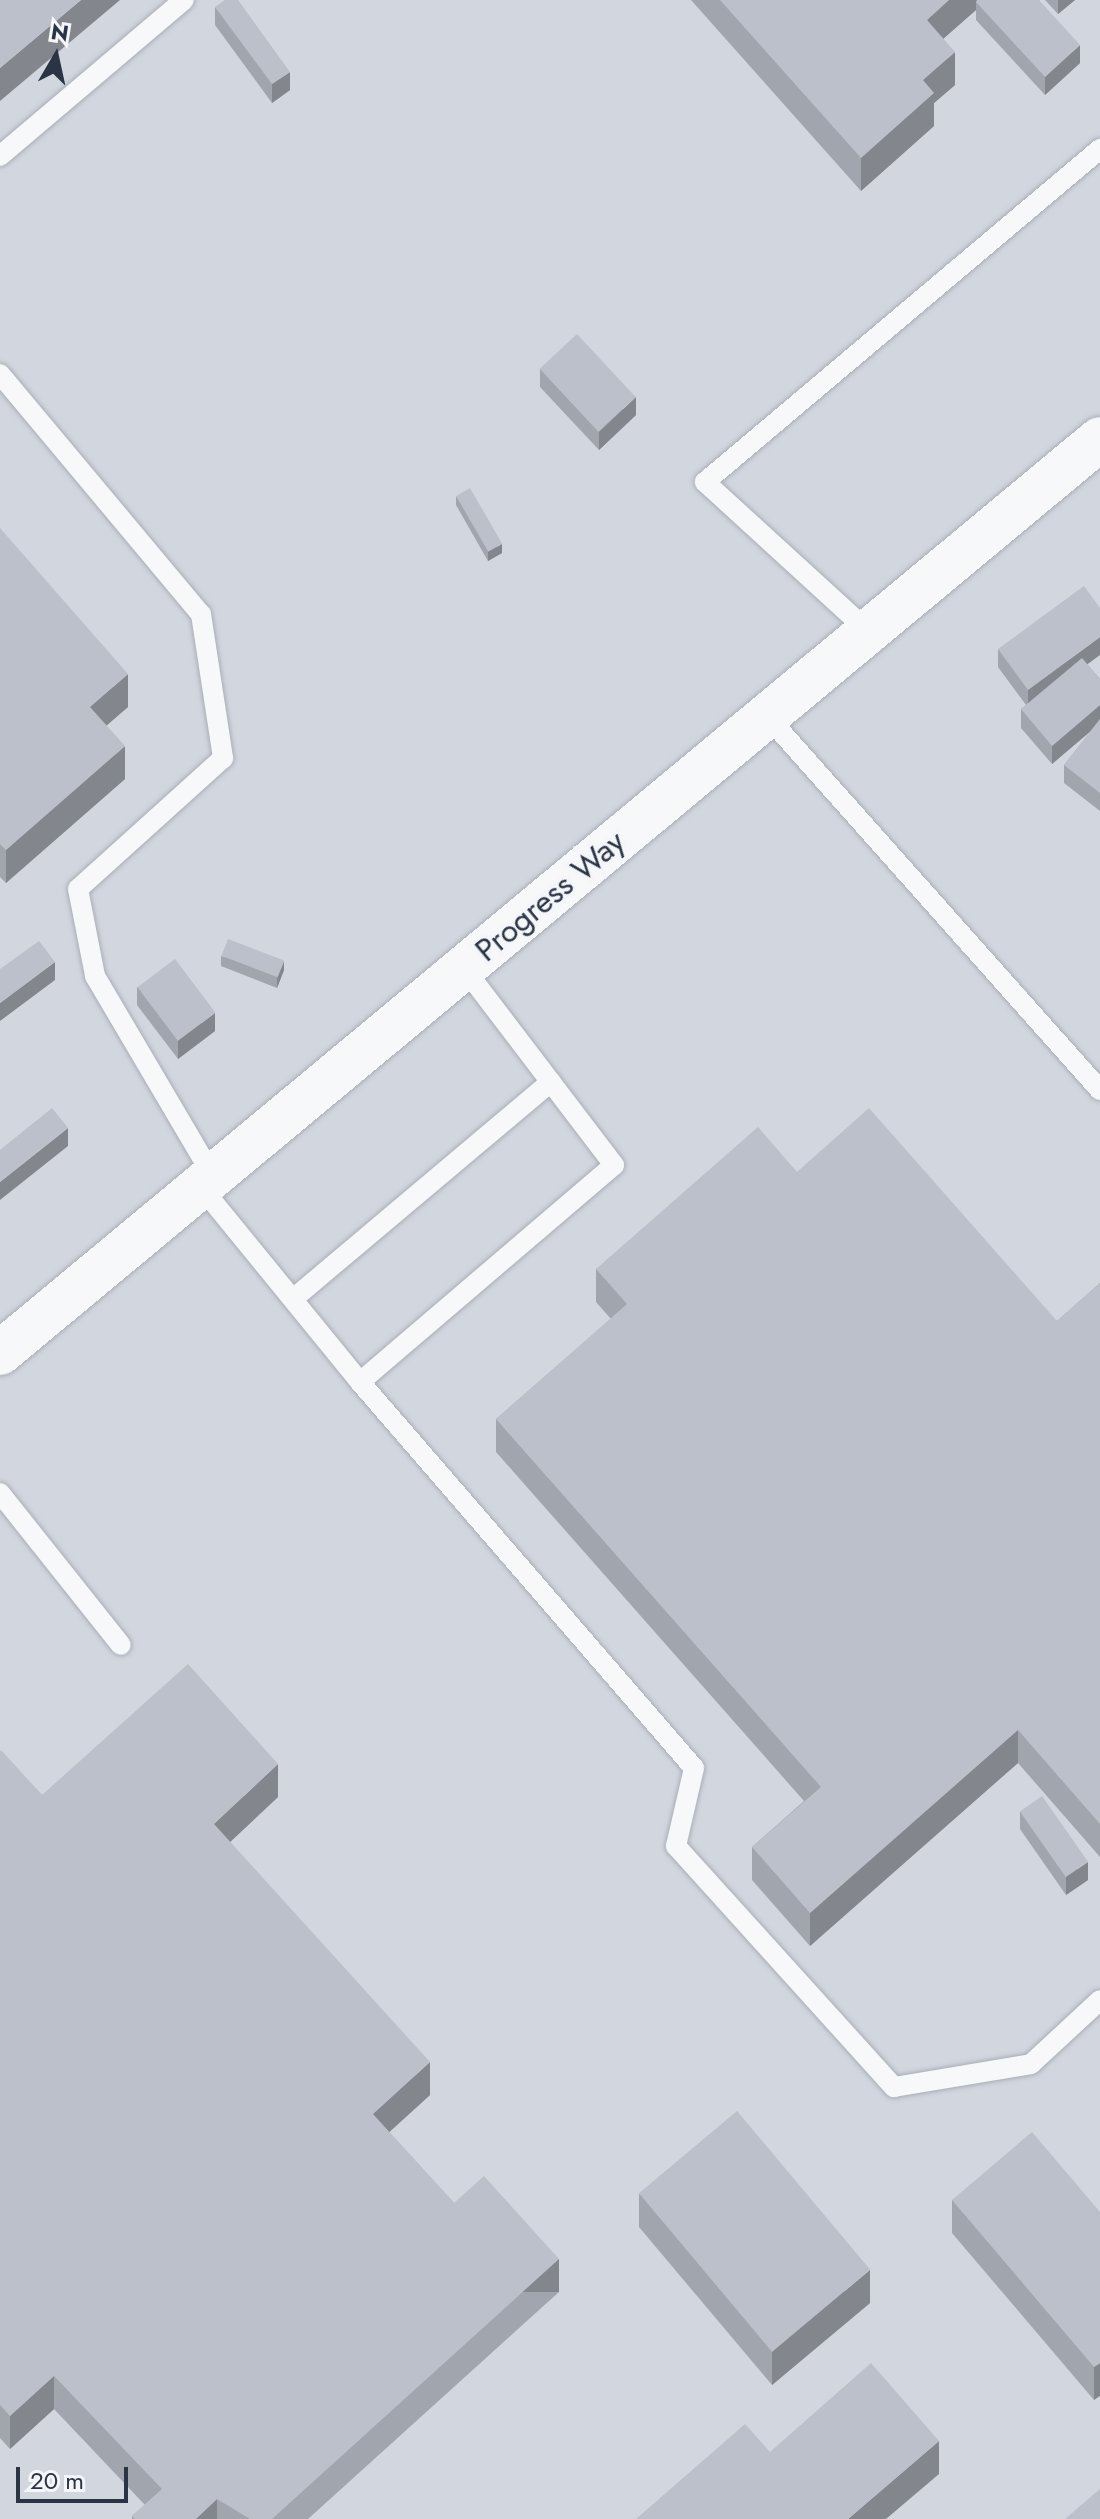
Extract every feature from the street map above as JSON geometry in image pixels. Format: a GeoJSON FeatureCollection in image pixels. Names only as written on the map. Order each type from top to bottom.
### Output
{"type":"FeatureCollection","features":[{"type":"Feature","properties":{"kind":"street","name":"Progress Way"},"geometry":{"type":"LineString","coordinates":[[0,1353],[1100,439]]}},
{"type":"Feature","properties":{"kind":"lane"},"geometry":{"type":"LineString","coordinates":[[0,156],[184,0]]}},
{"type":"Feature","properties":{"kind":"lane"},"geometry":{"type":"LineString","coordinates":[[868,631],[705,482],[1100,149]]}},
{"type":"Feature","properties":{"kind":"lane"},"geometry":{"type":"LineString","coordinates":[[0,374],[201,614],[223,758],[78,889],[95,976],[207,1181],[293,1299],[360,1382],[694,1768],[676,1846],[894,2087],[1031,2064],[1100,2000]]}},
{"type":"Feature","properties":{"kind":"lane"},"geometry":{"type":"LineString","coordinates":[[767,716],[1100,1090]]}},
{"type":"Feature","properties":{"kind":"lane"},"geometry":{"type":"LineString","coordinates":[[360,1382],[614,1165],[464,968]]}},
{"type":"Feature","properties":{"kind":"lane"},"geometry":{"type":"LineString","coordinates":[[293,1299],[551,1082]]}},
{"type":"Feature","properties":{"kind":"lane"},"geometry":{"type":"LineString","coordinates":[[0,1493],[121,1645]]}},
{"type":"Feature","properties":{"kind":"shaded area"},"geometry":{"type":"Polygon","coordinates":[[[0,0],[1100,0],[1100,2519],[0,2519],[0,0]]]}},
{"type":"Feature","properties":{"kind":"building"},"geometry":{"type":"Polygon","coordinates":[[[0,0],[81,0],[0,68],[0,0]]]}},
{"type":"Feature","properties":{"kind":"building"},"geometry":{"type":"Polygon","coordinates":[[[225,0],[238,0],[290,72],[272,84],[215,7],[225,0]]]}},
{"type":"Feature","properties":{"kind":"building"},"geometry":{"type":"Polygon","coordinates":[[[720,0],[949,0],[927,20],[955,52],[923,80],[934,93],[861,158],[720,0]]]}},
{"type":"Feature","properties":{"kind":"building"},"geometry":{"type":"Polygon","coordinates":[[[977,0],[1039,0],[1080,45],[1045,77],[977,0]]]}},
{"type":"Feature","properties":{"kind":"building"},"geometry":{"type":"Polygon","coordinates":[[[577,334],[636,397],[598,432],[540,369],[577,334]]]}},
{"type":"Feature","properties":{"kind":"building"},"geometry":{"type":"Polygon","coordinates":[[[470,488],[502,543],[488,551],[456,496],[470,488]]]}},
{"type":"Feature","properties":{"kind":"building"},"geometry":{"type":"Polygon","coordinates":[[[0,528],[128,674],[90,707],[125,746],[6,850],[0,844],[0,528]]]}},
{"type":"Feature","properties":{"kind":"building"},"geometry":{"type":"Polygon","coordinates":[[[1084,586],[1100,608],[1100,637],[1028,690],[998,649],[1084,586]]]}},
{"type":"Feature","properties":{"kind":"building"},"geometry":{"type":"Polygon","coordinates":[[[1082,658],[1100,679],[1100,705],[1052,746],[1021,709],[1082,658]]]}},
{"type":"Feature","properties":{"kind":"building"},"geometry":{"type":"Polygon","coordinates":[[[1100,719],[1100,793],[1064,765],[1100,719]]]}},
{"type":"Feature","properties":{"kind":"building"},"geometry":{"type":"Polygon","coordinates":[[[228,939],[284,961],[278,977],[222,956],[228,939]]]}},
{"type":"Feature","properties":{"kind":"building"},"geometry":{"type":"Polygon","coordinates":[[[39,941],[55,962],[0,1003],[0,969],[39,941]]]}},
{"type":"Feature","properties":{"kind":"building"},"geometry":{"type":"Polygon","coordinates":[[[175,959],[215,1013],[178,1041],[137,987],[175,959]]]}},
{"type":"Feature","properties":{"kind":"building"},"geometry":{"type":"Polygon","coordinates":[[[52,1108],[68,1128],[0,1182],[0,1150],[52,1108]]]}},
{"type":"Feature","properties":{"kind":"building"},"geometry":{"type":"Polygon","coordinates":[[[869,1108],[1057,1321],[1100,1283],[1100,1824],[1018,1730],[810,1913],[752,1847],[821,1787],[496,1419],[627,1304],[596,1269],[758,1127],[797,1172],[869,1108]]]}},
{"type":"Feature","properties":{"kind":"building"},"geometry":{"type":"Polygon","coordinates":[[[188,1664],[278,1764],[214,1824],[430,2062],[373,2114],[454,2203],[484,2176],[559,2259],[272,2519],[250,2519],[217,2499],[196,2519],[135,2519],[132,2516],[162,2489],[54,2376],[10,2416],[0,2405],[0,1751],[42,1795],[188,1664]]]}},
{"type":"Feature","properties":{"kind":"building"},"geometry":{"type":"Polygon","coordinates":[[[1042,1796],[1088,1862],[1066,1877],[1020,1811],[1042,1796]]]}},
{"type":"Feature","properties":{"kind":"building"},"geometry":{"type":"Polygon","coordinates":[[[737,2111],[870,2270],[772,2352],[639,2193],[737,2111]]]}},
{"type":"Feature","properties":{"kind":"building"},"geometry":{"type":"Polygon","coordinates":[[[1032,2132],[1100,2212],[1100,2363],[1094,2367],[952,2200],[1032,2132]]]}},
{"type":"Feature","properties":{"kind":"building"},"geometry":{"type":"Polygon","coordinates":[[[871,2363],[939,2441],[848,2519],[636,2519],[745,2424],[770,2452],[871,2363]]]}},
{"type":"Feature","properties":{"kind":"building"},"geometry":{"type":"Polygon","coordinates":[[[1100,2489],[1100,2519],[1065,2519],[1100,2489]]]}}]}
